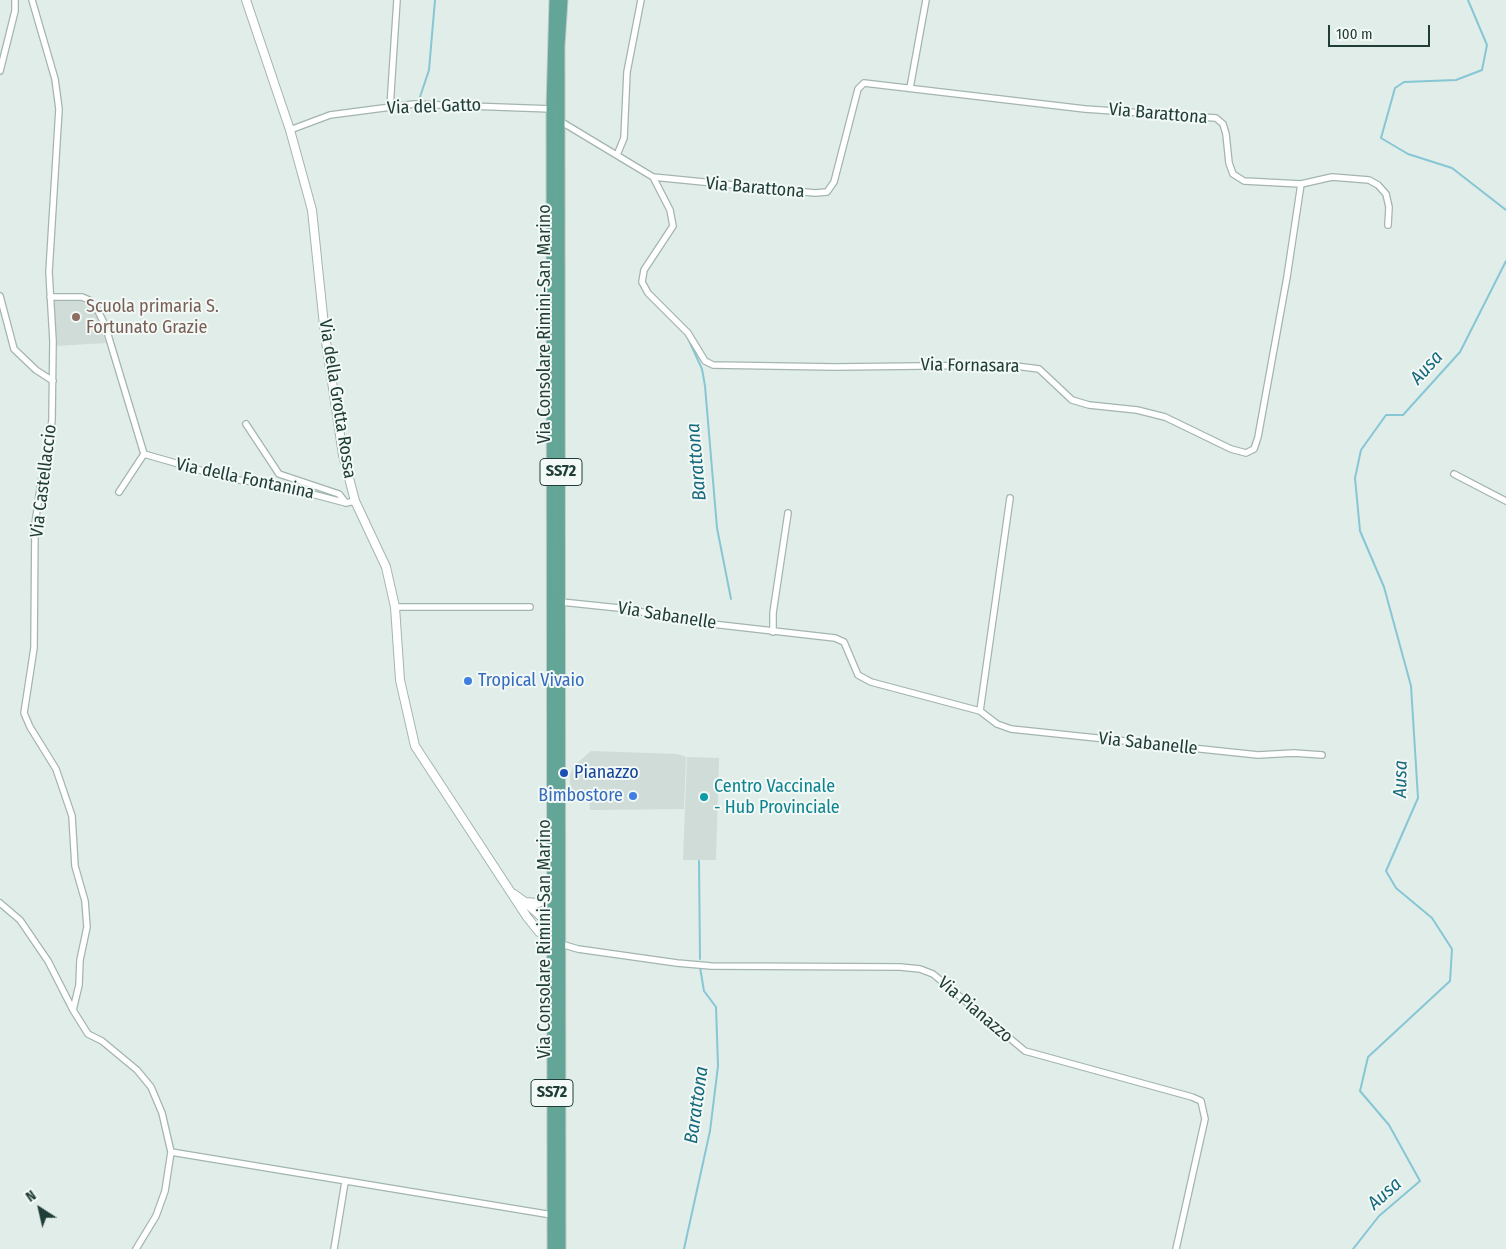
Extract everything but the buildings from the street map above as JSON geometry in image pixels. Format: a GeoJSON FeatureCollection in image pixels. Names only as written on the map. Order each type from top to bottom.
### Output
{"type":"FeatureCollection","features":[{"type":"Feature","properties":{"kind":"main road","name":"Via Consolare Rimini-San Marino"},"geometry":{"type":"LineString","coordinates":[[552,1249],[550,108],[554,0]]}},
{"type":"Feature","properties":{"kind":"main road","name":"Via Consolare Rimini-San Marino"},"geometry":{"type":"LineString","coordinates":[[561,1249],[560,46],[563,0]]}},
{"type":"Feature","properties":{"kind":"street"},"geometry":{"type":"LineString","coordinates":[[0,71],[15,11],[15,0]]}},
{"type":"Feature","properties":{"kind":"street","name":"Via Castellaccio"},"geometry":{"type":"LineString","coordinates":[[32,0],[55,79],[60,109],[50,243],[50,297],[54,341],[52,381],[47,460],[41,482],[35,524],[34,648],[24,713],[30,727],[56,769],[72,816],[75,866],[85,901],[87,927],[80,960],[79,985],[73,1010]]}},
{"type":"Feature","properties":{"kind":"street","name":"Via della Grotta Rossa"},"geometry":{"type":"LineString","coordinates":[[246,0],[290,130],[312,210],[337,424],[355,501],[386,567],[395,606],[400,680],[415,746],[510,891],[539,932],[546,936],[552,936],[546,921],[510,891]]}},
{"type":"Feature","properties":{"kind":"street"},"geometry":{"type":"LineString","coordinates":[[390,107],[397,0]]}},
{"type":"Feature","properties":{"kind":"street"},"geometry":{"type":"LineString","coordinates":[[617,154],[624,138],[627,72],[641,0]]}},
{"type":"Feature","properties":{"kind":"street"},"geometry":{"type":"LineString","coordinates":[[910,88],[926,0]]}},
{"type":"Feature","properties":{"kind":"street","name":"Via Barattona"},"geometry":{"type":"LineString","coordinates":[[561,122],[653,176],[814,193],[827,192],[834,182],[858,89],[864,83],[1085,109],[1216,118],[1222,124],[1226,134],[1229,163],[1233,174],[1244,181],[1300,184],[1332,177],[1369,180],[1378,185],[1386,194],[1389,207],[1388,225]]}},
{"type":"Feature","properties":{"kind":"street","name":"Via del Gatto"},"geometry":{"type":"LineString","coordinates":[[290,130],[330,116],[390,107],[433,104],[550,108]]}},
{"type":"Feature","properties":{"kind":"street"},"geometry":{"type":"LineString","coordinates":[[550,108],[561,122]]}},
{"type":"Feature","properties":{"kind":"street","name":"Via Fornasara"},"geometry":{"type":"LineString","coordinates":[[653,176],[670,210],[673,226],[666,240],[656,251],[644,270],[642,282],[648,293],[688,333],[705,361],[713,365],[1008,365],[1039,369],[1072,400],[1089,405],[1137,410],[1165,417],[1232,449],[1246,453],[1254,449],[1258,437],[1287,277],[1300,184]]}},
{"type":"Feature","properties":{"kind":"street"},"geometry":{"type":"LineString","coordinates":[[0,296],[14,349],[36,370],[52,381]]}},
{"type":"Feature","properties":{"kind":"street"},"geometry":{"type":"LineString","coordinates":[[50,297],[82,297],[96,305],[105,325],[144,454],[119,492]]}},
{"type":"Feature","properties":{"kind":"street","name":"Via della Fontanina"},"geometry":{"type":"LineString","coordinates":[[246,424],[279,474],[339,494],[346,503]]}},
{"type":"Feature","properties":{"kind":"street","name":"Via della Fontanina"},"geometry":{"type":"LineString","coordinates":[[144,454],[231,479],[278,485],[346,503],[355,501]]}},
{"type":"Feature","properties":{"kind":"street"},"geometry":{"type":"LineString","coordinates":[[1454,474],[1506,502]]}},
{"type":"Feature","properties":{"kind":"street"},"geometry":{"type":"LineString","coordinates":[[980,711],[1010,498]]}},
{"type":"Feature","properties":{"kind":"street"},"geometry":{"type":"LineString","coordinates":[[773,632],[773,614],[788,513]]}},
{"type":"Feature","properties":{"kind":"street","name":"Via Sabanelle"},"geometry":{"type":"LineString","coordinates":[[561,602],[619,608],[773,632],[835,638],[844,642],[858,675],[871,682],[980,711],[997,724],[1011,729],[1258,755],[1294,753],[1322,755]]}},
{"type":"Feature","properties":{"kind":"street"},"geometry":{"type":"LineString","coordinates":[[395,606],[530,607]]}},
{"type":"Feature","properties":{"kind":"street"},"geometry":{"type":"LineString","coordinates":[[525,902],[538,903],[545,899],[552,885]]}},
{"type":"Feature","properties":{"kind":"street"},"geometry":{"type":"LineString","coordinates":[[0,903],[20,920],[48,961],[73,1010],[88,1034],[102,1041],[137,1070],[151,1086],[162,1113],[171,1152],[169,1175],[161,1205],[136,1249]]}},
{"type":"Feature","properties":{"kind":"street"},"geometry":{"type":"LineString","coordinates":[[552,936],[561,944]]}},
{"type":"Feature","properties":{"kind":"street","name":"Via Pianazzo"},"geometry":{"type":"LineString","coordinates":[[561,944],[578,949],[703,965],[900,967],[920,969],[939,979],[1025,1051],[1201,1101],[1205,1119],[1176,1249]]}},
{"type":"Feature","properties":{"kind":"street"},"geometry":{"type":"LineString","coordinates":[[171,1152],[552,1215]]}},
{"type":"Feature","properties":{"kind":"street"},"geometry":{"type":"LineString","coordinates":[[334,1249],[345,1182]]}},
{"type":"Feature","properties":{"kind":"shaded area","name":"Scuola primaria S. Fortunato Grazie"},"geometry":{"type":"Polygon","coordinates":[[[54,299],[79,299],[88,302],[95,310],[106,343],[56,346],[54,299]]]}},
{"type":"Feature","properties":{"kind":"shaded area","name":"Bimbostore"},"geometry":{"type":"Polygon","coordinates":[[[591,751],[677,754],[686,757],[684,809],[590,810],[589,799],[570,799],[570,774],[575,765],[591,751]]]}},
{"type":"Feature","properties":{"kind":"shaded area"},"geometry":{"type":"Polygon","coordinates":[[[687,757],[719,758],[716,860],[683,860],[687,757]]]}},
{"type":"Feature","properties":{"kind":"waterway","name":"Barattona"},"geometry":{"type":"LineString","coordinates":[[419,100],[429,70],[435,0]]}},
{"type":"Feature","properties":{"kind":"waterway","name":"Ausa"},"geometry":{"type":"LineString","coordinates":[[1468,0],[1487,45],[1482,70],[1456,80],[1404,82],[1395,88],[1381,138],[1408,154],[1452,168],[1506,210]]}},
{"type":"Feature","properties":{"kind":"waterway","name":"Ausa"},"geometry":{"type":"LineString","coordinates":[[1353,1249],[1379,1216],[1420,1181],[1389,1125],[1360,1091],[1368,1057],[1450,981],[1452,949],[1432,918],[1396,888],[1386,871],[1418,798],[1411,686],[1384,587],[1360,531],[1355,478],[1361,450],[1386,415],[1403,415],[1460,352],[1506,261]]}},
{"type":"Feature","properties":{"kind":"waterway","name":"Barattona"},"geometry":{"type":"LineString","coordinates":[[686,334],[702,369],[705,386],[717,528],[731,599]]}},
{"type":"Feature","properties":{"kind":"waterway","name":"Barattona"},"geometry":{"type":"LineString","coordinates":[[699,861],[700,959]]}},
{"type":"Feature","properties":{"kind":"waterway","name":"Barattona"},"geometry":{"type":"LineString","coordinates":[[684,1249],[710,1131],[718,1066],[716,1007],[704,991],[700,967]]}},
{"type":"Feature","properties":{"kind":"place","name":"Scuola primaria S. Fortunato Grazie"},"geometry":{"type":"Point","coordinates":[76,317]}},
{"type":"Feature","properties":{"kind":"place","name":"Tropical Vivaio"},"geometry":{"type":"Point","coordinates":[468,681]}},
{"type":"Feature","properties":{"kind":"place","name":"Pianazzo"},"geometry":{"type":"Point","coordinates":[564,773]}},
{"type":"Feature","properties":{"kind":"place","name":"Bimbostore"},"geometry":{"type":"Point","coordinates":[633,796]}},
{"type":"Feature","properties":{"kind":"place","name":"Centro Vaccinale - Hub Provinciale"},"geometry":{"type":"Point","coordinates":[704,797]}}]}
